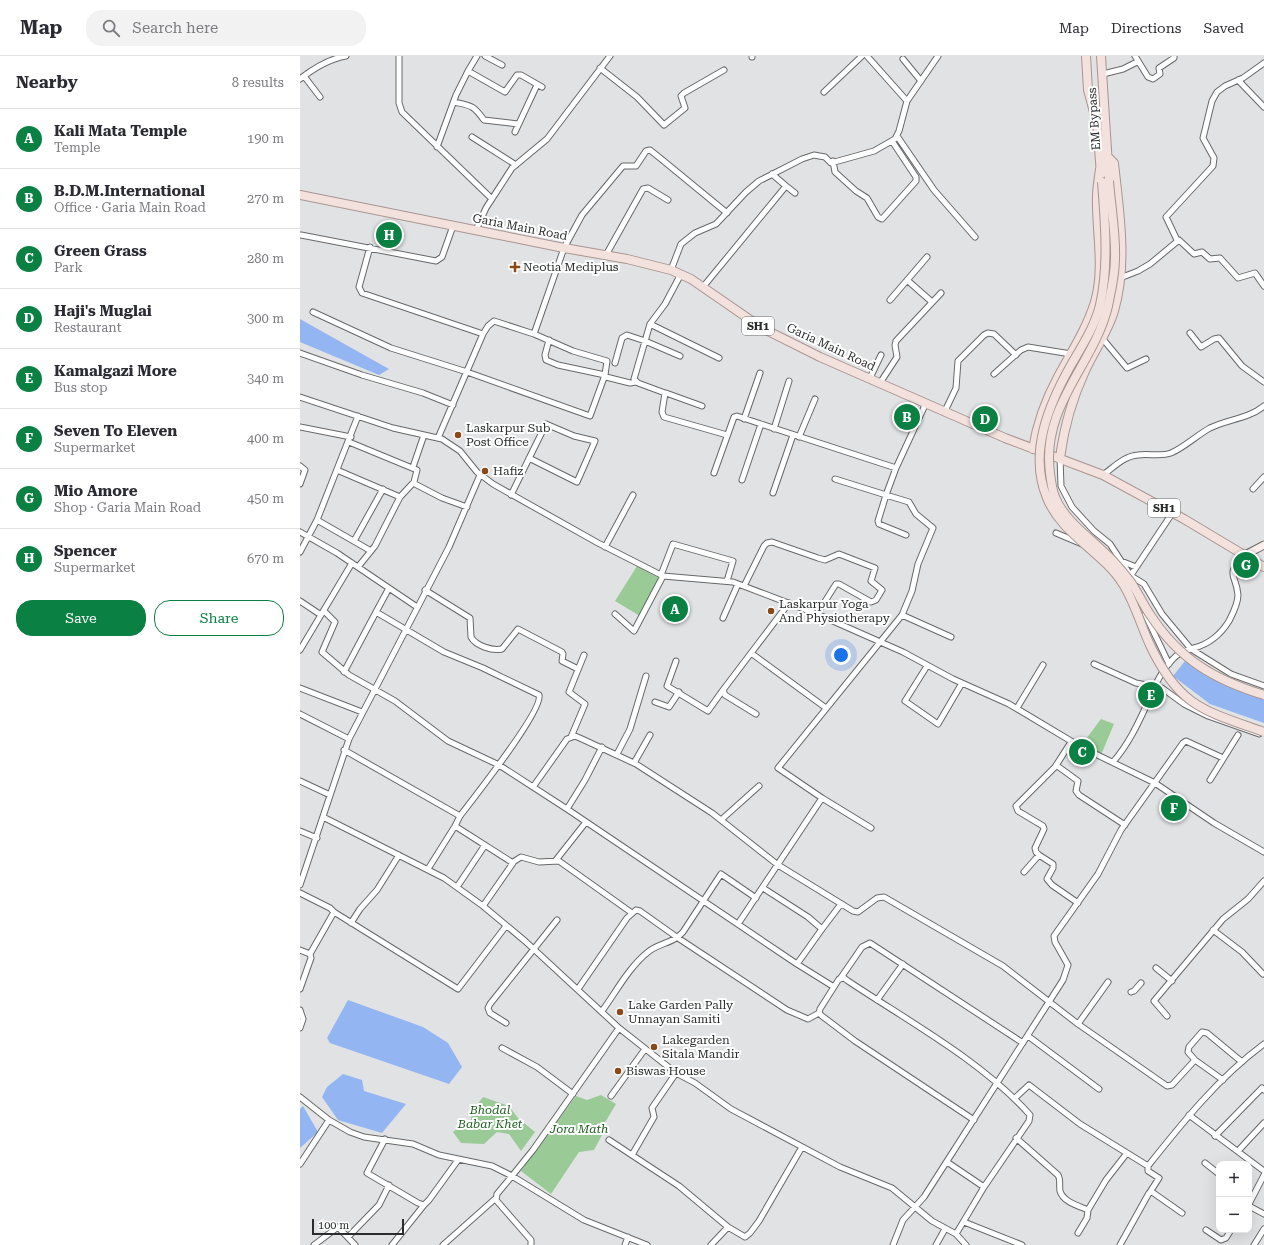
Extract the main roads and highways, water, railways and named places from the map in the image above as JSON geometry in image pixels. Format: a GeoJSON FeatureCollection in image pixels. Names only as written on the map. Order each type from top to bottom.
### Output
{"type":"FeatureCollection","features":[{"type":"Feature","properties":{"kind":"main road"},"geometry":{"type":"LineString","coordinates":[[1033,449],[1036,430],[1045,404],[1095,303],[1099,283],[1100,263],[1097,195],[1100,169],[1097,123],[1088,90],[1086,56]]}},
{"type":"Feature","properties":{"kind":"main road","name":"EM Bypass"},"geometry":{"type":"LineString","coordinates":[[1102,56],[1108,157],[1106,181]]}},
{"type":"Feature","properties":{"kind":"main road"},"geometry":{"type":"LineString","coordinates":[[1097,123],[1106,121]]}},
{"type":"Feature","properties":{"kind":"main road"},"geometry":{"type":"LineString","coordinates":[[1060,458],[1067,418],[1074,396],[1114,312],[1120,278],[1120,237],[1114,163],[1108,157]]}},
{"type":"Feature","properties":{"kind":"main road"},"geometry":{"type":"LineString","coordinates":[[1100,169],[1106,181],[1115,259],[1113,281],[1107,308],[1099,329],[1065,394],[1054,422],[1049,445],[1048,463],[1055,497],[1069,518],[1118,565],[1136,589],[1151,616],[1166,637],[1178,649],[1193,663],[1214,676],[1234,686],[1264,695]]}},
{"type":"Feature","properties":{"kind":"main road"},"geometry":{"type":"LineString","coordinates":[[1106,181],[1104,282],[1099,306],[1091,330],[1057,392],[1046,422],[1039,460],[1043,486],[1054,513],[1064,525],[1108,566],[1123,584],[1150,646],[1167,677],[1179,691],[1194,704],[1216,715],[1264,732]]}},
{"type":"Feature","properties":{"kind":"main road","name":"Garia Main Road"},"geometry":{"type":"LineString","coordinates":[[300,195],[564,248],[606,255],[671,270],[703,287],[762,328],[820,357],[926,403],[1033,449],[1103,475],[1173,512],[1264,567]]}},
{"type":"Feature","properties":{"kind":"main road"},"geometry":{"type":"LineString","coordinates":[[1245,555],[1264,545]]}},
{"type":"Feature","properties":{"kind":"water"},"geometry":{"type":"Polygon","coordinates":[[[300,319],[389,369],[379,375],[300,342],[300,319]]]}},
{"type":"Feature","properties":{"kind":"water"},"geometry":{"type":"Polygon","coordinates":[[[1185,661],[1222,684],[1264,699],[1264,723],[1210,704],[1173,676],[1185,661]]]}},
{"type":"Feature","properties":{"kind":"water"},"geometry":{"type":"Polygon","coordinates":[[[348,1000],[423,1027],[448,1043],[462,1067],[449,1084],[330,1043],[327,1038],[348,1000]]]}},
{"type":"Feature","properties":{"kind":"water"},"geometry":{"type":"Polygon","coordinates":[[[343,1074],[362,1080],[364,1091],[406,1104],[382,1133],[338,1120],[322,1097],[327,1087],[343,1074]]]}},
{"type":"Feature","properties":{"kind":"water"},"geometry":{"type":"Polygon","coordinates":[[[303,1106],[318,1132],[300,1148],[300,1109],[303,1106]]]}},
{"type":"Feature","properties":{"kind":"place","name":"Spencer"},"geometry":{"type":"Point","coordinates":[389,235]}},
{"type":"Feature","properties":{"kind":"place","name":"Neotia Mediplus"},"geometry":{"type":"Point","coordinates":[515,267]}},
{"type":"Feature","properties":{"kind":"place","name":"B.D.M.International"},"geometry":{"type":"Point","coordinates":[907,417]}},
{"type":"Feature","properties":{"kind":"place","name":"Haji's Muglai"},"geometry":{"type":"Point","coordinates":[985,419]}},
{"type":"Feature","properties":{"kind":"place","name":"Laskarpur Sub Post Office"},"geometry":{"type":"Point","coordinates":[458,435]}},
{"type":"Feature","properties":{"kind":"place","name":"Hafiz"},"geometry":{"type":"Point","coordinates":[485,471]}},
{"type":"Feature","properties":{"kind":"place","name":"Mio Amore"},"geometry":{"type":"Point","coordinates":[1246,565]}},
{"type":"Feature","properties":{"kind":"place","name":"Kali Mata Temple"},"geometry":{"type":"Point","coordinates":[675,609]}},
{"type":"Feature","properties":{"kind":"place","name":"Laskarpur Yoga And Physiotherapy"},"geometry":{"type":"Point","coordinates":[771,611]}},
{"type":"Feature","properties":{"kind":"place","name":"Kamalgazi More"},"geometry":{"type":"Point","coordinates":[1151,695]}},
{"type":"Feature","properties":{"kind":"place","name":"Green Grass"},"geometry":{"type":"Point","coordinates":[1082,752]}},
{"type":"Feature","properties":{"kind":"place","name":"Seven To Eleven"},"geometry":{"type":"Point","coordinates":[1174,808]}},
{"type":"Feature","properties":{"kind":"place","name":"Lake Garden Pally Unnayan Samiti"},"geometry":{"type":"Point","coordinates":[620,1012]}},
{"type":"Feature","properties":{"kind":"place","name":"Lakegarden Sitala Mandir"},"geometry":{"type":"Point","coordinates":[654,1047]}},
{"type":"Feature","properties":{"kind":"place","name":"Biswas House"},"geometry":{"type":"Point","coordinates":[618,1071]}},
{"type":"Feature","properties":{"kind":"park label","name":"Bhodal Babar Khet"},"geometry":{"type":"Point","coordinates":[490,1117]}},
{"type":"Feature","properties":{"kind":"park label","name":"Jora Math"},"geometry":{"type":"Point","coordinates":[579,1129]}}]}
